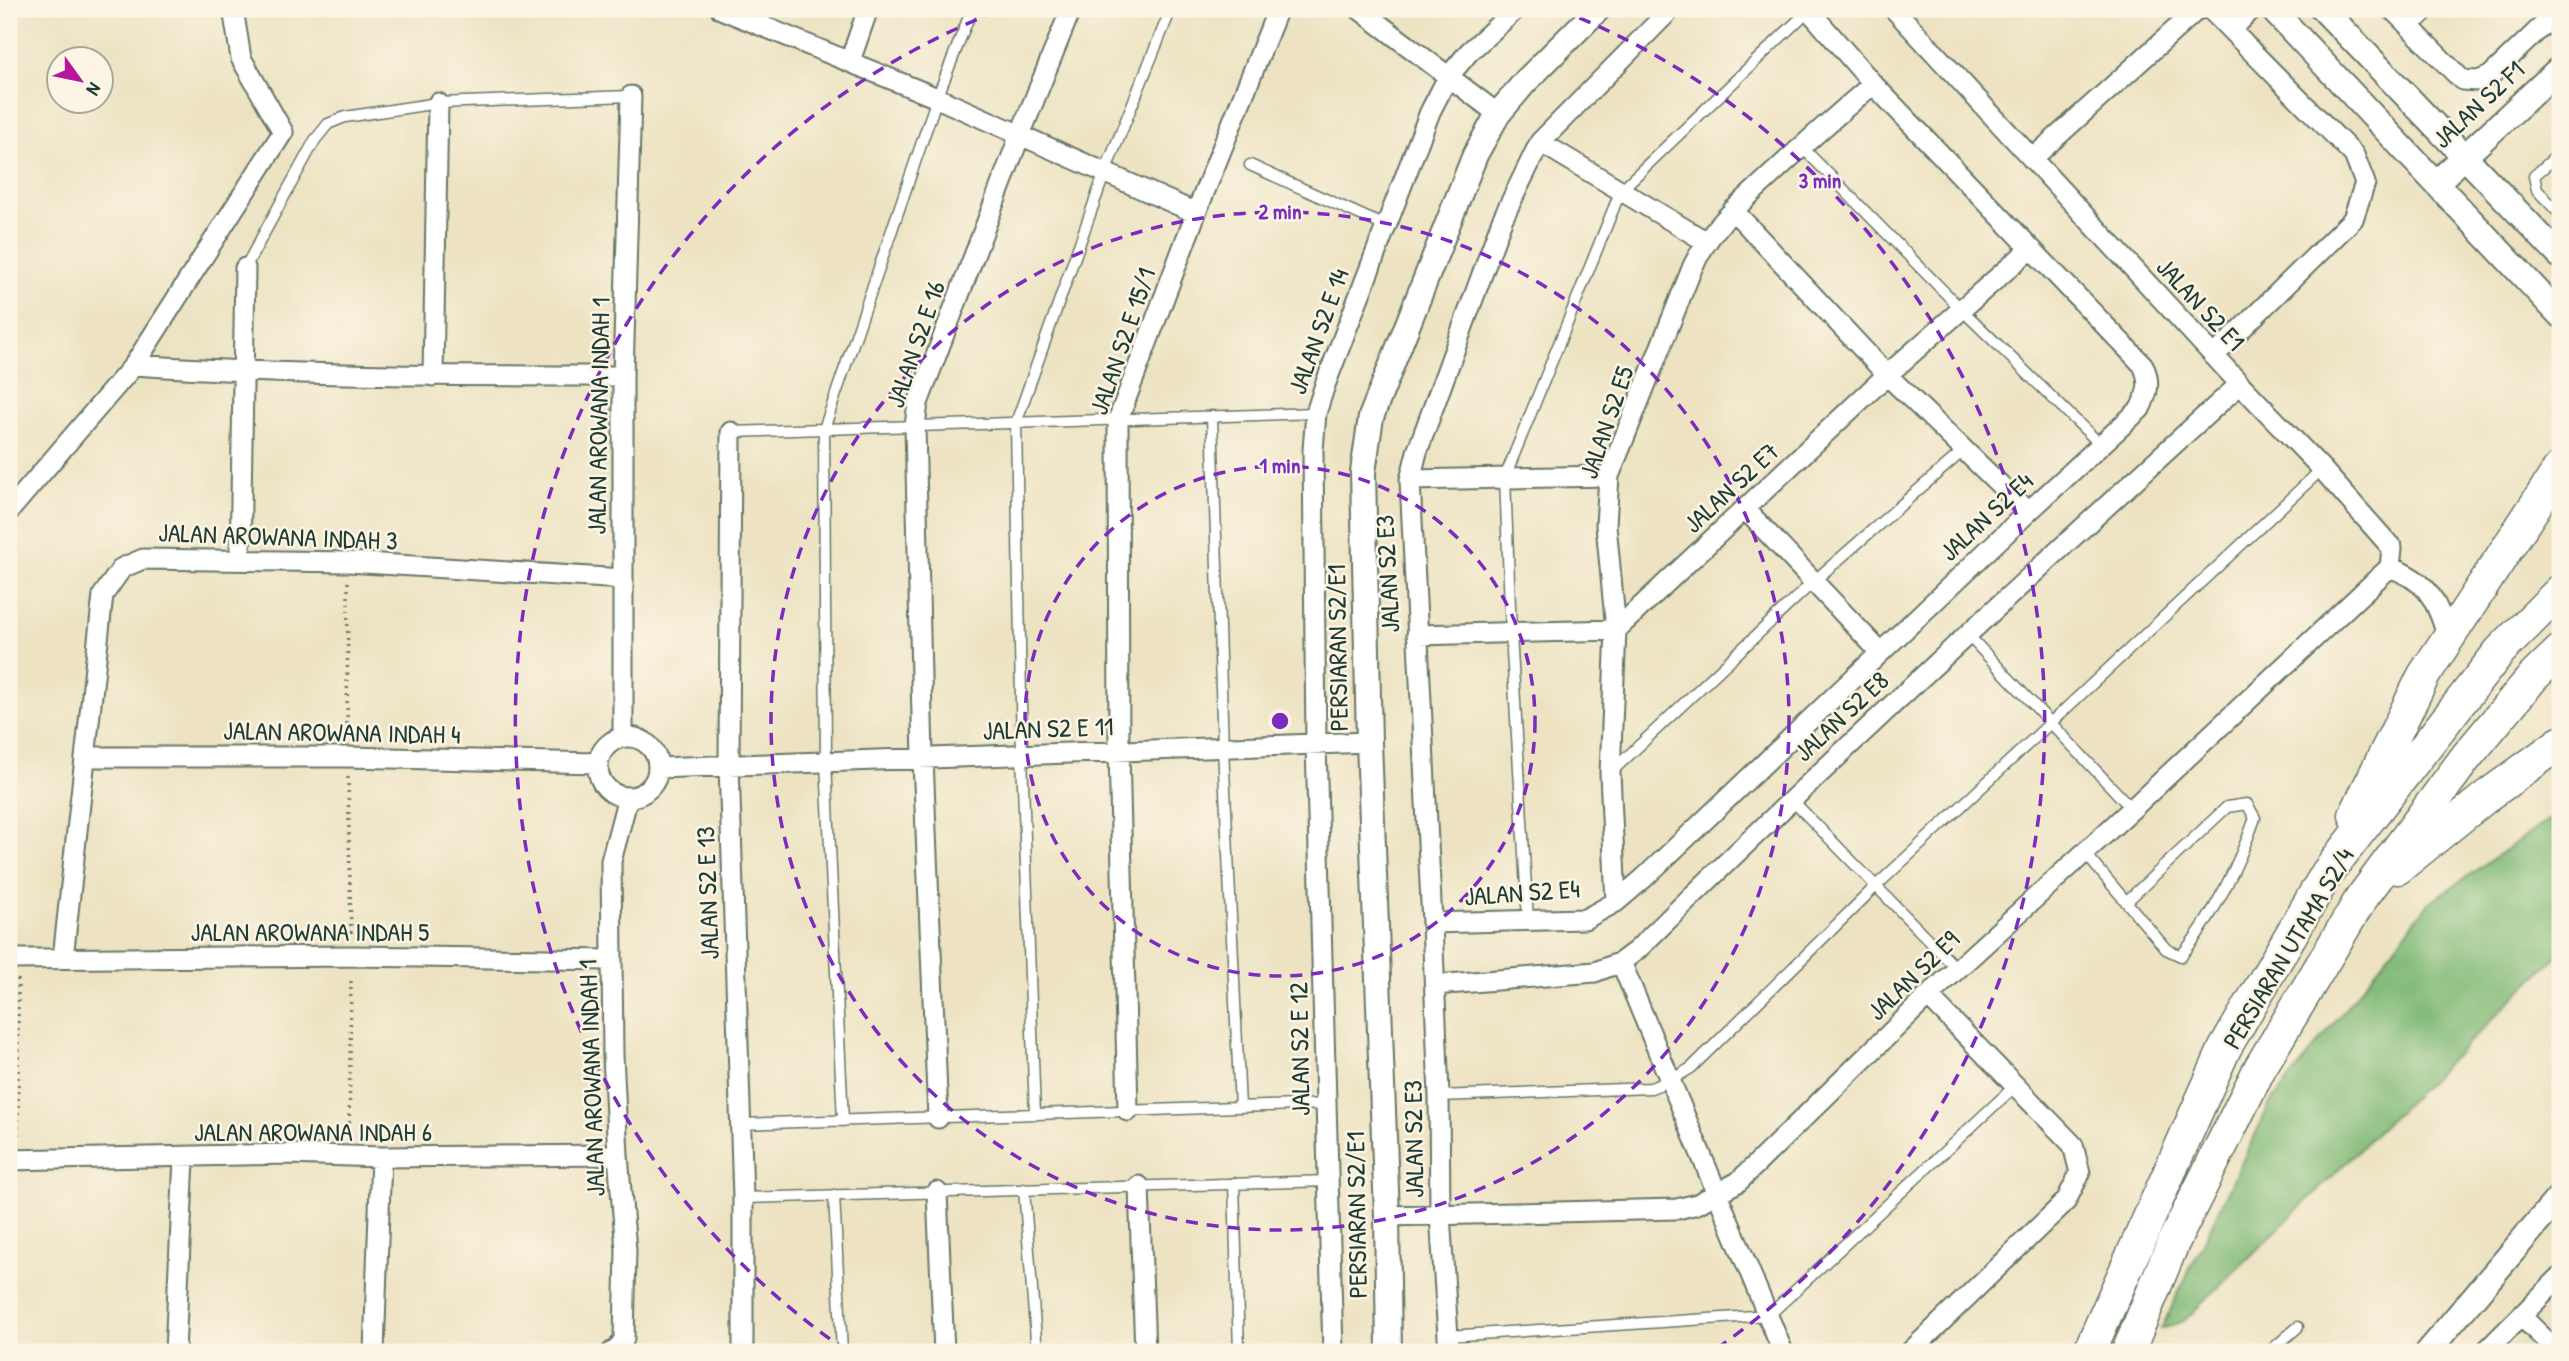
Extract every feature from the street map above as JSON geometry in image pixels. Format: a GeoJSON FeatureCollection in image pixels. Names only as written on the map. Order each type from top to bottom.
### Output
{"type":"FeatureCollection","features":[{"type":"Feature","properties":{"kind":"main road"},"geometry":{"type":"LineString","coordinates":[[2327,873],[2424,675],[2560,468]]}},
{"type":"Feature","properties":{"kind":"main road","name":"PERSIARAN UTAMA S2/4"},"geometry":{"type":"LineString","coordinates":[[2089,1352],[2225,1048],[2327,873],[2500,651],[2560,591]]}},
{"type":"Feature","properties":{"kind":"main road","name":"PERSIARAN UTAMA S2/4"},"geometry":{"type":"LineString","coordinates":[[2128,1352],[2173,1243],[2260,1068],[2361,899],[2467,756],[2533,677],[2560,651]]}},
{"type":"Feature","properties":{"kind":"main road"},"geometry":{"type":"LineString","coordinates":[[2361,899],[2487,796],[2560,743]]}},
{"type":"Feature","properties":{"kind":"street"},"geometry":{"type":"LineString","coordinates":[[9,511],[134,365],[283,132],[242,58],[233,9]]}},
{"type":"Feature","properties":{"kind":"street"},"geometry":{"type":"LineString","coordinates":[[721,9],[763,17],[849,61],[1196,213]]}},
{"type":"Feature","properties":{"kind":"street"},"geometry":{"type":"LineString","coordinates":[[849,61],[868,9]]}},
{"type":"Feature","properties":{"kind":"street","name":"JALAN S2 E 16"},"geometry":{"type":"LineString","coordinates":[[938,1118],[923,758],[915,426],[918,403],[1071,9]]}},
{"type":"Feature","properties":{"kind":"street","name":"JALAN S2 E 15/1"},"geometry":{"type":"LineString","coordinates":[[1129,1111],[1119,751],[1118,420],[1196,213],[1278,9]]}},
{"type":"Feature","properties":{"kind":"street","name":"JALAN S2 E 14"},"geometry":{"type":"LineString","coordinates":[[1316,744],[1313,450],[1316,413],[1430,112],[1448,77],[1469,52],[1516,9]]}},
{"type":"Feature","properties":{"kind":"street","name":"PERSIARAN S2/E1"},"geometry":{"type":"LineString","coordinates":[[1389,1352],[1363,472],[1371,417],[1475,155],[1498,114],[1525,82],[1598,9]]}},
{"type":"Feature","properties":{"kind":"street","name":"JALAN S2 E3"},"geometry":{"type":"LineString","coordinates":[[1448,1344],[1440,1214],[1435,985],[1410,480],[1417,452],[1502,220],[1540,142],[1671,9]]}},
{"type":"Feature","properties":{"kind":"street","name":"JALAN S2 E4"},"geometry":{"type":"LineString","coordinates":[[1432,923],[1585,919],[1616,902],[2028,512],[2140,410],[2148,393],[2149,377],[2143,365],[1873,84],[1809,9]]}},
{"type":"Feature","properties":{"kind":"street","name":"JALAN S2 E1"},"geometry":{"type":"LineString","coordinates":[[1894,9],[2239,384],[2322,469],[2392,548],[2390,567]]}},
{"type":"Feature","properties":{"kind":"street"},"geometry":{"type":"LineString","coordinates":[[2032,159],[2198,9]]}},
{"type":"Feature","properties":{"kind":"street"},"geometry":{"type":"LineString","coordinates":[[2210,9],[2354,155],[2365,183],[2353,219],[2214,356]]}},
{"type":"Feature","properties":{"kind":"street"},"geometry":{"type":"LineString","coordinates":[[2232,29],[2252,9]]}},
{"type":"Feature","properties":{"kind":"street"},"geometry":{"type":"LineString","coordinates":[[2272,9],[2560,315]]}},
{"type":"Feature","properties":{"kind":"street"},"geometry":{"type":"LineString","coordinates":[[2323,9],[2560,256]]}},
{"type":"Feature","properties":{"kind":"street"},"geometry":{"type":"LineString","coordinates":[[2392,9],[2462,80],[2478,81],[2490,76],[2560,9]]}},
{"type":"Feature","properties":{"kind":"street"},"geometry":{"type":"LineString","coordinates":[[1371,12],[1448,77],[1498,114]]}},
{"type":"Feature","properties":{"kind":"street","name":"JALAN S2 F1"},"geometry":{"type":"LineString","coordinates":[[2436,183],[2560,68]]}},
{"type":"Feature","properties":{"kind":"street","name":"JALAN S2 E5"},"geometry":{"type":"LineString","coordinates":[[1616,902],[1611,773],[1616,631],[1606,525],[1609,476],[1705,241],[1801,146],[1873,84]]}},
{"type":"Feature","properties":{"kind":"street","name":"JALAN AROWANA INDAH 1"},"geometry":{"type":"LineString","coordinates":[[623,737],[623,376],[631,96]]}},
{"type":"Feature","properties":{"kind":"street"},"geometry":{"type":"LineString","coordinates":[[433,376],[438,103]]}},
{"type":"Feature","properties":{"kind":"street"},"geometry":{"type":"LineString","coordinates":[[1540,142],[1705,241]]}},
{"type":"Feature","properties":{"kind":"street"},"geometry":{"type":"LineString","coordinates":[[1733,211],[1888,375],[2028,512]]}},
{"type":"Feature","properties":{"kind":"street","name":"JALAN S2 E7"},"geometry":{"type":"LineString","coordinates":[[1616,631],[1888,375],[2030,249]]}},
{"type":"Feature","properties":{"kind":"street"},"geometry":{"type":"LineString","coordinates":[[240,560],[245,268]]}},
{"type":"Feature","properties":{"kind":"street"},"geometry":{"type":"LineString","coordinates":[[134,365],[242,372],[623,376]]}},
{"type":"Feature","properties":{"kind":"street","name":"JALAN S2 E8"},"geometry":{"type":"LineString","coordinates":[[1435,985],[1595,972],[1621,962],[1637,950],[1790,799],[1967,633],[2239,384]]}},
{"type":"Feature","properties":{"kind":"street","name":"JALAN S2 E 13"},"geometry":{"type":"LineString","coordinates":[[732,432],[729,765],[743,1198],[743,1352]]}},
{"type":"Feature","properties":{"kind":"street"},"geometry":{"type":"LineString","coordinates":[[1410,480],[1609,476]]}},
{"type":"Feature","properties":{"kind":"street"},"geometry":{"type":"LineString","coordinates":[[1746,510],[1880,652]]}},
{"type":"Feature","properties":{"kind":"street","name":"JALAN AROWANA INDAH 3"},"geometry":{"type":"LineString","coordinates":[[63,958],[103,595],[122,568],[143,559],[348,562],[623,579]]}},
{"type":"Feature","properties":{"kind":"street"},"geometry":{"type":"LineString","coordinates":[[2390,567],[2423,584],[2434,600],[2449,637]]}},
{"type":"Feature","properties":{"kind":"street","name":"JALAN S2 E9"},"geometry":{"type":"LineString","coordinates":[[1387,1216],[1677,1209],[1697,1204],[1738,1182],[1928,996],[2390,567]]}},
{"type":"Feature","properties":{"kind":"street"},"geometry":{"type":"LineString","coordinates":[[1417,635],[1616,631]]}},
{"type":"Feature","properties":{"kind":"street"},"geometry":{"type":"LineString","coordinates":[[623,737],[643,740],[650,746],[656,754],[658,768],[654,783],[647,791],[628,797],[609,791],[598,774],[598,763],[606,746],[623,737]]}},
{"type":"Feature","properties":{"kind":"street","name":"JALAN S2 E 11"},"geometry":{"type":"LineString","coordinates":[[658,768],[1369,742]]}},
{"type":"Feature","properties":{"kind":"street","name":"JALAN S2 E 12"},"geometry":{"type":"LineString","coordinates":[[1316,744],[1333,1352]]}},
{"type":"Feature","properties":{"kind":"street","name":"JALAN AROWANA INDAH 4"},"geometry":{"type":"LineString","coordinates":[[87,757],[347,757],[598,763]]}},
{"type":"Feature","properties":{"kind":"street","name":"JALAN AROWANA INDAH 1"},"geometry":{"type":"LineString","coordinates":[[611,1352],[617,1350],[624,1339],[626,1250],[613,1055],[611,861],[628,797]]}},
{"type":"Feature","properties":{"kind":"street","name":"JALAN AROWANA INDAH 5"},"geometry":{"type":"LineString","coordinates":[[14,959],[352,956],[612,960]]}},
{"type":"Feature","properties":{"kind":"street"},"geometry":{"type":"LineString","coordinates":[[1621,962],[1783,1352]]}},
{"type":"Feature","properties":{"kind":"street"},"geometry":{"type":"LineString","coordinates":[[1909,1352],[2066,1201],[2080,1173],[2073,1145],[1928,996]]}},
{"type":"Feature","properties":{"kind":"street","name":"JALAN AROWANA INDAH 6"},"geometry":{"type":"LineString","coordinates":[[13,1160],[287,1154],[348,1157],[618,1155]]}},
{"type":"Feature","properties":{"kind":"street"},"geometry":{"type":"LineString","coordinates":[[374,1352],[381,1157]]}},
{"type":"Feature","properties":{"kind":"street"},"geometry":{"type":"LineString","coordinates":[[175,1352],[184,1158]]}},
{"type":"Feature","properties":{"kind":"street"},"geometry":{"type":"LineString","coordinates":[[1139,1186],[1145,1352]]}},
{"type":"Feature","properties":{"kind":"street"},"geometry":{"type":"LineString","coordinates":[[937,1192],[944,1352]]}},
{"type":"Feature","properties":{"kind":"street"},"geometry":{"type":"LineString","coordinates":[[2427,1352],[2560,1196]]}},
{"type":"Feature","properties":{"kind":"street"},"geometry":{"type":"LineString","coordinates":[[2485,1352],[2560,1277]]}},
{"type":"Feature","properties":{"kind":"street"},"geometry":{"type":"LineString","coordinates":[[2521,1316],[2558,1352]]}},
{"type":"Feature","properties":{"kind":"lane"},"geometry":{"type":"LineString","coordinates":[[843,1121],[825,762],[824,429],[937,98],[972,9]]}},
{"type":"Feature","properties":{"kind":"lane"},"geometry":{"type":"LineString","coordinates":[[1035,1114],[1022,755],[1016,423],[1105,172],[1171,9]]}},
{"type":"Feature","properties":{"kind":"lane"},"geometry":{"type":"LineString","coordinates":[[1528,921],[1511,634],[1505,477],[1622,190],[1809,9]]}},
{"type":"Feature","properties":{"kind":"lane"},"geometry":{"type":"LineString","coordinates":[[2412,29],[2433,9]]}},
{"type":"Feature","properties":{"kind":"lane"},"geometry":{"type":"LineString","coordinates":[[245,268],[315,140],[328,124],[345,117],[438,103],[631,96]]}},
{"type":"Feature","properties":{"kind":"lane"},"geometry":{"type":"LineString","coordinates":[[1801,146],[1961,309],[2101,445]]}},
{"type":"Feature","properties":{"kind":"lane"},"geometry":{"type":"LineString","coordinates":[[2560,153],[2534,176],[2537,190],[2560,214]]}},
{"type":"Feature","properties":{"kind":"lane"},"geometry":{"type":"LineString","coordinates":[[1250,165],[1385,226]]}},
{"type":"Feature","properties":{"kind":"lane"},"geometry":{"type":"LineString","coordinates":[[732,432],[1316,413]]}},
{"type":"Feature","properties":{"kind":"lane"},"geometry":{"type":"LineString","coordinates":[[1212,416],[1223,748],[1240,1107]]}},
{"type":"Feature","properties":{"kind":"lane"},"geometry":{"type":"LineString","coordinates":[[1611,773],[1814,582],[1964,450]]}},
{"type":"Feature","properties":{"kind":"lane"},"geometry":{"type":"LineString","coordinates":[[1439,1096],[1651,1088],[1691,1068],[1876,886],[2322,469]]}},
{"type":"Feature","properties":{"kind":"lane"},"geometry":{"type":"LineString","coordinates":[[1967,633],[2132,809]]}},
{"type":"Feature","properties":{"kind":"lane"},"geometry":{"type":"LineString","coordinates":[[1790,799],[1957,969]]}},
{"type":"Feature","properties":{"kind":"lane"},"geometry":{"type":"LineString","coordinates":[[2085,853],[2126,902],[2166,949],[2181,956],[2198,936],[2246,844],[2255,818],[2247,804],[2227,807],[2126,902]]}},
{"type":"Feature","properties":{"kind":"lane"},"geometry":{"type":"LineString","coordinates":[[1448,1344],[1769,1315],[2015,1086]]}},
{"type":"Feature","properties":{"kind":"lane"},"geometry":{"type":"LineString","coordinates":[[741,1124],[1327,1104]]}},
{"type":"Feature","properties":{"kind":"lane"},"geometry":{"type":"LineString","coordinates":[[743,1198],[1328,1181]]}},
{"type":"Feature","properties":{"kind":"lane"},"geometry":{"type":"LineString","coordinates":[[1234,1183],[1239,1352]]}},
{"type":"Feature","properties":{"kind":"lane"},"geometry":{"type":"LineString","coordinates":[[1024,1189],[1037,1352]]}},
{"type":"Feature","properties":{"kind":"lane"},"geometry":{"type":"LineString","coordinates":[[834,1195],[842,1352]]}},
{"type":"Feature","properties":{"kind":"lane"},"geometry":{"type":"LineString","coordinates":[[2269,1352],[2298,1327]]}},
{"type":"Feature","properties":{"kind":"path"},"geometry":{"type":"LineString","coordinates":[[348,562],[347,757],[352,956],[348,1157]]}},
{"type":"Feature","properties":{"kind":"path"},"geometry":{"type":"LineString","coordinates":[[13,1160],[14,959]]}},
{"type":"Feature","properties":{"kind":"green space"},"geometry":{"type":"Polygon","coordinates":[[[2560,812],[2560,953],[2184,1321],[2161,1329],[2270,1104],[2429,903],[2560,812]]]}}]}
